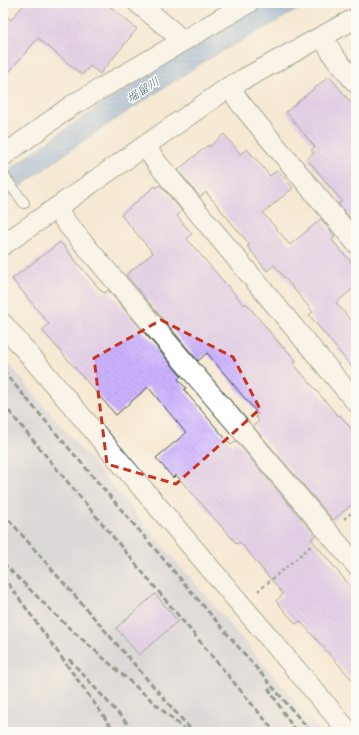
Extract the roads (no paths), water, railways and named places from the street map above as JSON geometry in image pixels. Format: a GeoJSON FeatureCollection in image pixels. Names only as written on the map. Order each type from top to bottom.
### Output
{"type":"FeatureCollection","features":[{"type":"Feature","properties":{"kind":"street"},"geometry":{"type":"LineString","coordinates":[[3,156],[71,106],[248,3]]}},
{"type":"Feature","properties":{"kind":"street"},"geometry":{"type":"LineString","coordinates":[[142,4],[173,32],[179,42]]}},
{"type":"Feature","properties":{"kind":"street"},"geometry":{"type":"LineString","coordinates":[[3,245],[229,87],[356,18]]}},
{"type":"Feature","properties":{"kind":"street"},"geometry":{"type":"LineString","coordinates":[[322,36],[333,55],[356,83]]}},
{"type":"Feature","properties":{"kind":"street"},"geometry":{"type":"LineString","coordinates":[[229,87],[241,104],[356,243]]}},
{"type":"Feature","properties":{"kind":"street"},"geometry":{"type":"LineString","coordinates":[[145,146],[157,163],[356,402]]}},
{"type":"Feature","properties":{"kind":"street"},"geometry":{"type":"LineString","coordinates":[[56,208],[73,231],[356,565]]}},
{"type":"Feature","properties":{"kind":"street"},"geometry":{"type":"LineString","coordinates":[[3,324],[349,732]]}},
{"type":"Feature","properties":{"kind":"lane"},"geometry":{"type":"LineString","coordinates":[[3,175],[24,204]]}},
{"type":"Feature","properties":{"kind":"water","name":"堀留川"},"geometry":{"type":"Polygon","coordinates":[[[267,3],[310,3],[205,61],[83,141],[3,199],[3,174],[132,84],[233,22],[267,3]]]}},
{"type":"Feature","properties":{"kind":"railway"},"geometry":{"type":"LineString","coordinates":[[3,371],[311,732]]}},
{"type":"Feature","properties":{"kind":"railway"},"geometry":{"type":"LineString","coordinates":[[3,404],[275,732]]}},
{"type":"Feature","properties":{"kind":"railway"},"geometry":{"type":"LineString","coordinates":[[3,513],[193,732]]}},
{"type":"Feature","properties":{"kind":"railway"},"geometry":{"type":"LineString","coordinates":[[3,563],[66,625],[184,729]]}},
{"type":"Feature","properties":{"kind":"railway"},"geometry":{"type":"LineString","coordinates":[[3,576],[115,732]]}},
{"type":"Feature","properties":{"kind":"railway"},"geometry":{"type":"LineString","coordinates":[[69,659],[135,732]]}},
{"type":"Feature","properties":{"kind":"railway"},"geometry":{"type":"LineString","coordinates":[[268,688],[296,732]]}},
{"type":"Feature","properties":{"kind":"railway"},"geometry":{"type":"LineString","coordinates":[[3,728],[7,732]]}}]}
